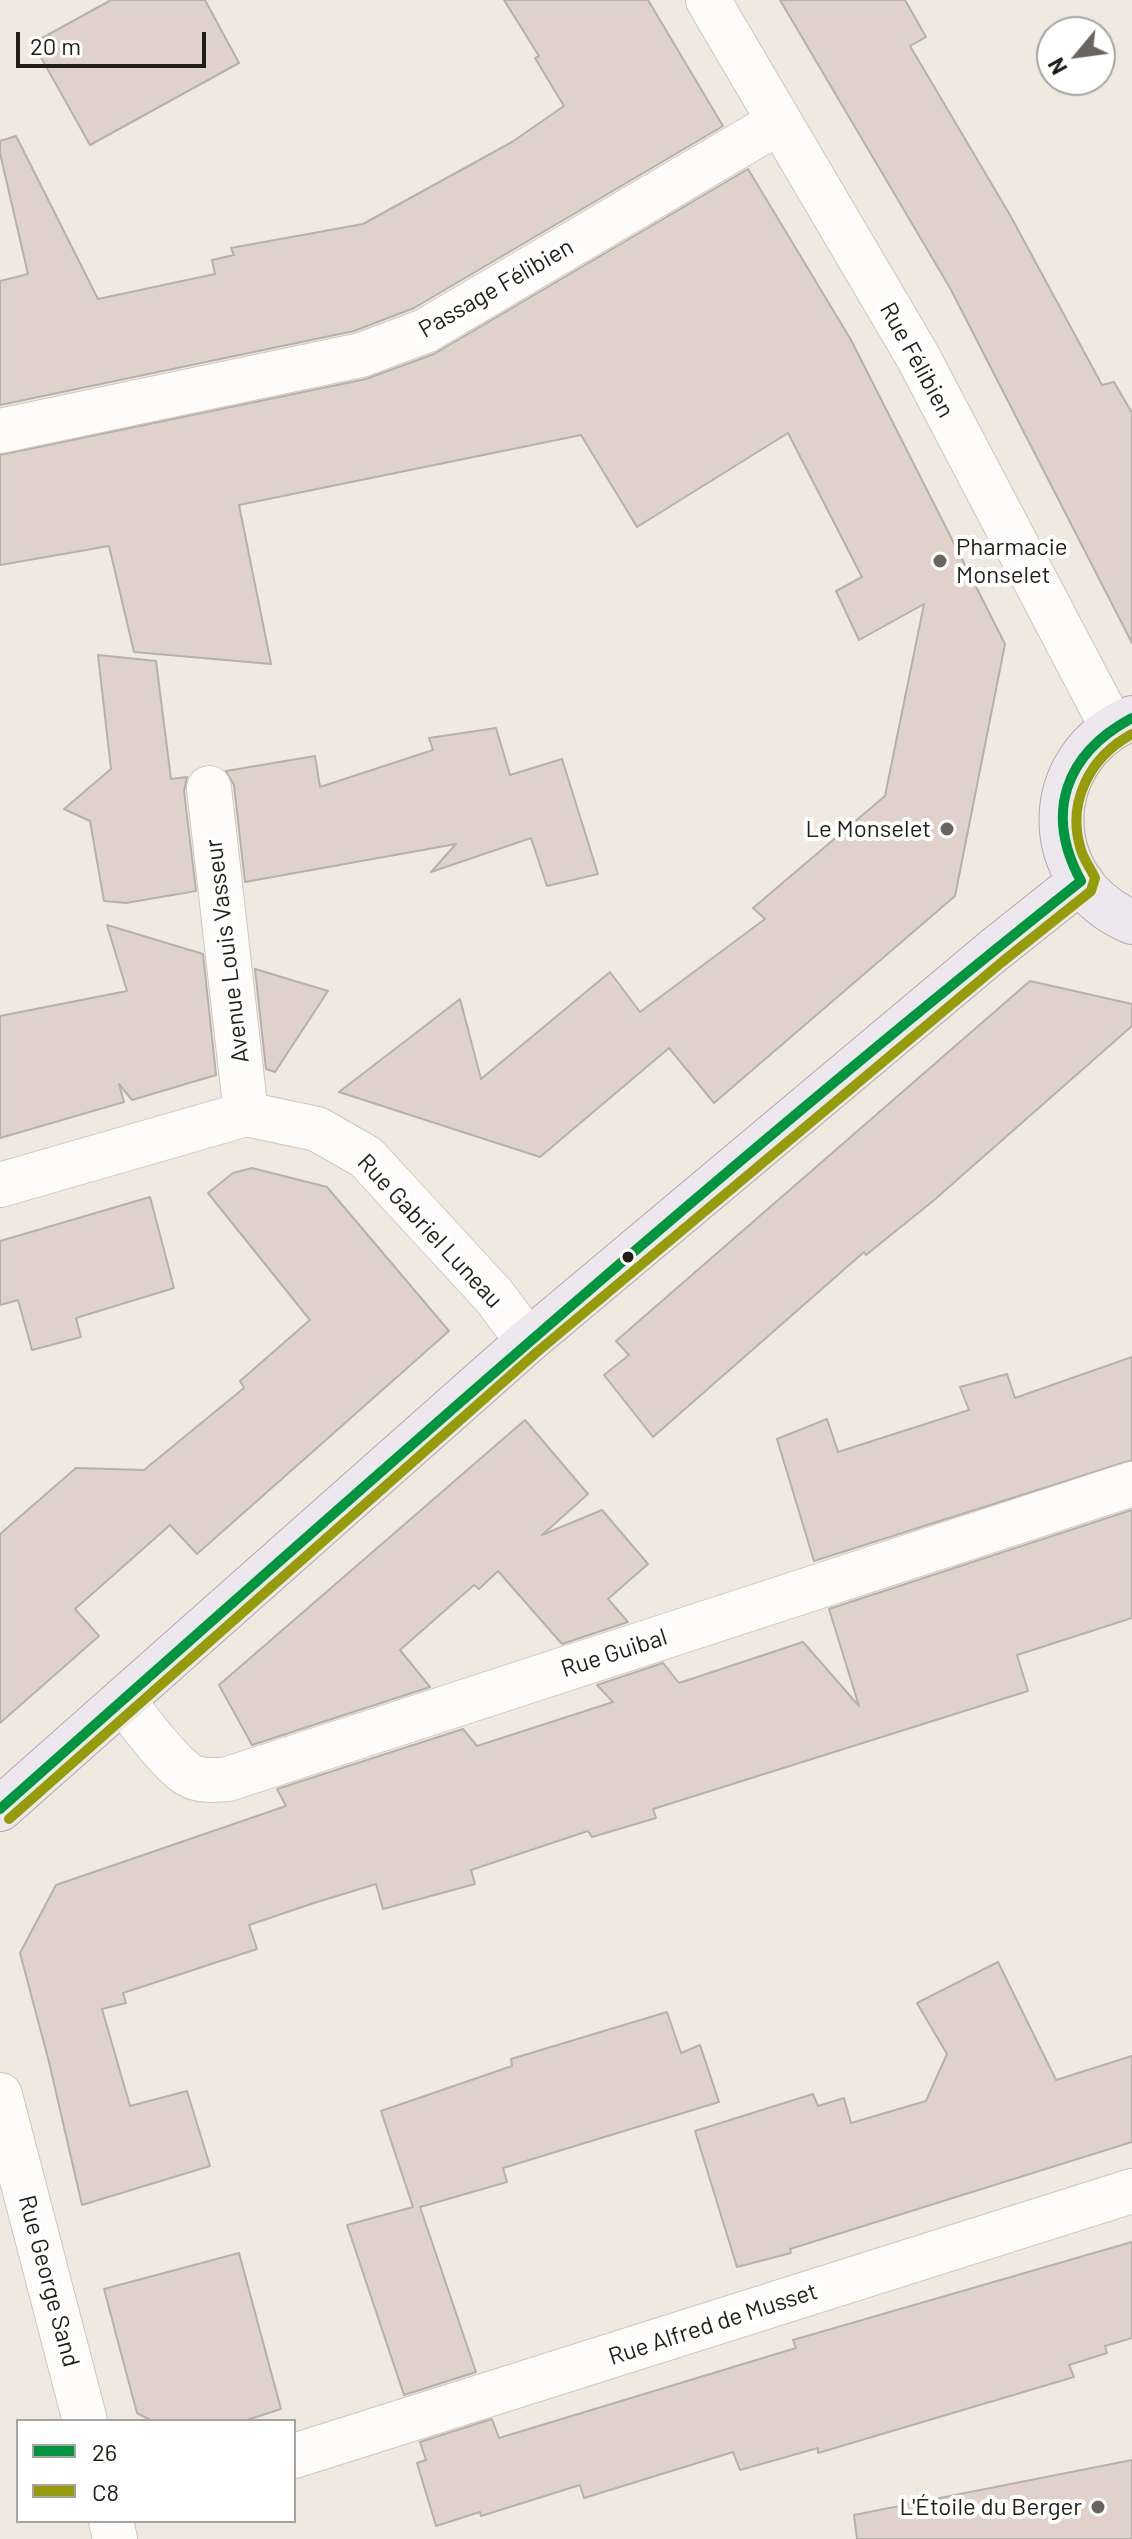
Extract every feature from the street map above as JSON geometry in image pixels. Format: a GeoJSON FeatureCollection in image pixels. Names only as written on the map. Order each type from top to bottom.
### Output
{"type":"FeatureCollection","features":[{"type":"Feature","properties":{"kind":"main road"},"geometry":{"type":"LineString","coordinates":[[1122,723],[1094,742],[1080,758],[1064,795],[1062,835],[1067,854],[1081,881],[1105,907],[1132,922]]}},
{"type":"Feature","properties":{"kind":"main road"},"geometry":{"type":"LineString","coordinates":[[0,1809],[528,1341],[980,961],[1081,881]]}},
{"type":"Feature","properties":{"kind":"street","name":"Rue Félibien"},"geometry":{"type":"LineString","coordinates":[[708,0],[918,357],[1122,723]]}},
{"type":"Feature","properties":{"kind":"street","name":"Passage Félibien"},"geometry":{"type":"LineString","coordinates":[[0,431],[361,355],[425,331],[779,122]]}},
{"type":"Feature","properties":{"kind":"street","name":"Avenue Louis Vasseur"},"geometry":{"type":"LineString","coordinates":[[209,788],[246,1114]]}},
{"type":"Feature","properties":{"kind":"street","name":"Rue Gabriel Luneau"},"geometry":{"type":"LineString","coordinates":[[0,1185],[246,1114],[317,1129],[366,1157],[494,1296],[528,1341]]}},
{"type":"Feature","properties":{"kind":"street","name":"Rue Guibal"},"geometry":{"type":"LineString","coordinates":[[124,1702],[173,1761],[190,1776],[208,1781],[228,1779],[1132,1484]]}},
{"type":"Feature","properties":{"kind":"street","name":"Rue George Sand"},"geometry":{"type":"LineString","coordinates":[[0,2095],[84,2419]]}},
{"type":"Feature","properties":{"kind":"street","name":"Rue Alfred de Musset"},"geometry":{"type":"LineString","coordinates":[[296,2455],[1132,2191]]}},
{"type":"Feature","properties":{"kind":"building"},"geometry":{"type":"Polygon","coordinates":[[[111,0],[205,0],[239,63],[90,145],[33,43],[111,0]]]}},
{"type":"Feature","properties":{"kind":"building"},"geometry":{"type":"Polygon","coordinates":[[[504,0],[648,0],[723,126],[414,308],[354,331],[0,405],[0,281],[28,274],[0,153],[0,141],[16,136],[98,299],[215,274],[212,260],[234,255],[231,248],[363,224],[512,142],[564,106],[535,58],[539,56],[504,0]]]}},
{"type":"Feature","properties":{"kind":"building"},"geometry":{"type":"Polygon","coordinates":[[[780,0],[905,0],[926,37],[910,46],[1010,215],[1102,385],[1114,382],[1132,413],[1132,643],[950,288],[780,0]]]}},
{"type":"Feature","properties":{"kind":"building"},"geometry":{"type":"Polygon","coordinates":[[[748,169],[851,340],[1005,644],[955,896],[714,1103],[669,1048],[540,1157],[339,1092],[460,999],[481,1079],[610,972],[640,1012],[765,919],[753,908],[885,796],[924,604],[859,640],[836,591],[862,577],[788,433],[637,527],[581,435],[239,505],[271,664],[134,652],[109,546],[0,565],[0,455],[366,379],[434,354],[748,169]]]}},
{"type":"Feature","properties":{"kind":"building"},"geometry":{"type":"Polygon","coordinates":[[[98,655],[156,661],[171,779],[187,777],[184,791],[196,891],[126,903],[104,901],[90,821],[64,809],[111,769],[98,655]]]}},
{"type":"Feature","properties":{"kind":"building"},"geometry":{"type":"Polygon","coordinates":[[[496,728],[510,775],[562,759],[598,874],[547,886],[531,838],[431,872],[456,844],[245,882],[234,785],[226,771],[315,756],[320,787],[433,750],[429,738],[496,728]]]}},
{"type":"Feature","properties":{"kind":"building"},"geometry":{"type":"Polygon","coordinates":[[[107,925],[203,954],[216,1075],[132,1100],[119,1084],[124,1102],[0,1138],[0,1016],[127,991],[107,925]]]}},
{"type":"Feature","properties":{"kind":"building"},"geometry":{"type":"Polygon","coordinates":[[[255,969],[328,991],[275,1072],[266,1069],[255,969]]]}},
{"type":"Feature","properties":{"kind":"building"},"geometry":{"type":"Polygon","coordinates":[[[1030,981],[1132,1004],[1132,1026],[933,1201],[866,1255],[864,1252],[653,1437],[604,1375],[629,1355],[616,1341],[1030,981]]]}},
{"type":"Feature","properties":{"kind":"building"},"geometry":{"type":"Polygon","coordinates":[[[252,1168],[327,1187],[449,1331],[197,1554],[170,1525],[75,1609],[99,1636],[0,1723],[0,1534],[76,1468],[144,1470],[244,1388],[240,1381],[310,1320],[208,1193],[233,1173],[252,1168]]]}},
{"type":"Feature","properties":{"kind":"building"},"geometry":{"type":"Polygon","coordinates":[[[150,1197],[174,1288],[76,1318],[81,1337],[32,1350],[18,1300],[0,1305],[0,1241],[150,1197]]]}},
{"type":"Feature","properties":{"kind":"building"},"geometry":{"type":"Polygon","coordinates":[[[1132,1357],[1132,1460],[814,1561],[777,1439],[827,1419],[838,1452],[969,1410],[960,1387],[1007,1374],[1015,1398],[1132,1357]]]}},
{"type":"Feature","properties":{"kind":"building"},"geometry":{"type":"Polygon","coordinates":[[[525,1420],[588,1494],[542,1535],[602,1510],[648,1564],[608,1599],[628,1622],[562,1644],[498,1571],[479,1589],[474,1585],[400,1650],[430,1687],[252,1745],[219,1685],[525,1420]]]}},
{"type":"Feature","properties":{"kind":"building"},"geometry":{"type":"Polygon","coordinates":[[[1132,1510],[1132,1618],[1017,1655],[1028,1691],[653,1809],[656,1818],[592,1837],[588,1831],[471,1870],[475,1884],[383,1909],[376,1884],[314,1903],[249,1925],[257,1949],[123,1993],[126,2003],[102,2009],[130,2106],[187,2091],[210,2166],[82,2205],[20,1953],[56,1885],[286,1806],[277,1789],[463,1729],[477,1746],[613,1702],[597,1685],[663,1663],[679,1683],[803,1642],[859,1706],[829,1609],[1132,1510]]]}},
{"type":"Feature","properties":{"kind":"building"},"geometry":{"type":"Polygon","coordinates":[[[998,1962],[1056,2080],[1132,2056],[1132,2142],[790,2249],[791,2253],[737,2267],[695,2131],[813,2094],[818,2106],[844,2098],[851,2123],[926,2101],[947,2054],[917,2003],[998,1962]]]}},
{"type":"Feature","properties":{"kind":"building"},"geometry":{"type":"Polygon","coordinates":[[[667,2012],[681,2053],[700,2045],[719,2102],[503,2168],[507,2182],[420,2207],[476,2372],[404,2395],[347,2225],[413,2207],[381,2111],[512,2066],[511,2059],[667,2012]]]}},
{"type":"Feature","properties":{"kind":"building"},"geometry":{"type":"Polygon","coordinates":[[[1132,2242],[1132,2338],[1105,2346],[1107,2353],[1069,2365],[1074,2377],[818,2453],[818,2448],[740,2470],[733,2452],[584,2498],[580,2485],[481,2516],[480,2512],[436,2526],[417,2463],[426,2460],[420,2442],[492,2419],[499,2438],[796,2348],[793,2340],[1132,2242]]]}},
{"type":"Feature","properties":{"kind":"building"},"geometry":{"type":"Polygon","coordinates":[[[239,2253],[281,2409],[250,2419],[148,2419],[137,2413],[104,2289],[239,2253]]]}},
{"type":"Feature","properties":{"kind":"building"},"geometry":{"type":"Polygon","coordinates":[[[1132,2460],[1132,2539],[857,2539],[854,2515],[1132,2460]]]}},
{"type":"Feature","properties":{"kind":"transit line","name":"26"},"geometry":{"type":"LineString","coordinates":[[0,1809],[669,1222],[1081,881],[1064,832],[1063,809],[1068,788],[1077,767],[1091,749],[1132,718]]}},
{"type":"Feature","properties":{"kind":"transit line","name":"C8"},"geometry":{"type":"LineString","coordinates":[[9,1819],[537,1352],[1091,891],[1095,878],[1082,854],[1077,832],[1079,798],[1093,768],[1104,755],[1132,734]]}},
{"type":"Feature","properties":{"kind":"place","name":"Pharmacie Monselet"},"geometry":{"type":"Point","coordinates":[940,561]}},
{"type":"Feature","properties":{"kind":"place","name":"Le Monselet"},"geometry":{"type":"Point","coordinates":[947,829]}},
{"type":"Feature","properties":{"kind":"place","name":"L'Étoile du Berger"},"geometry":{"type":"Point","coordinates":[1098,2507]}}]}
